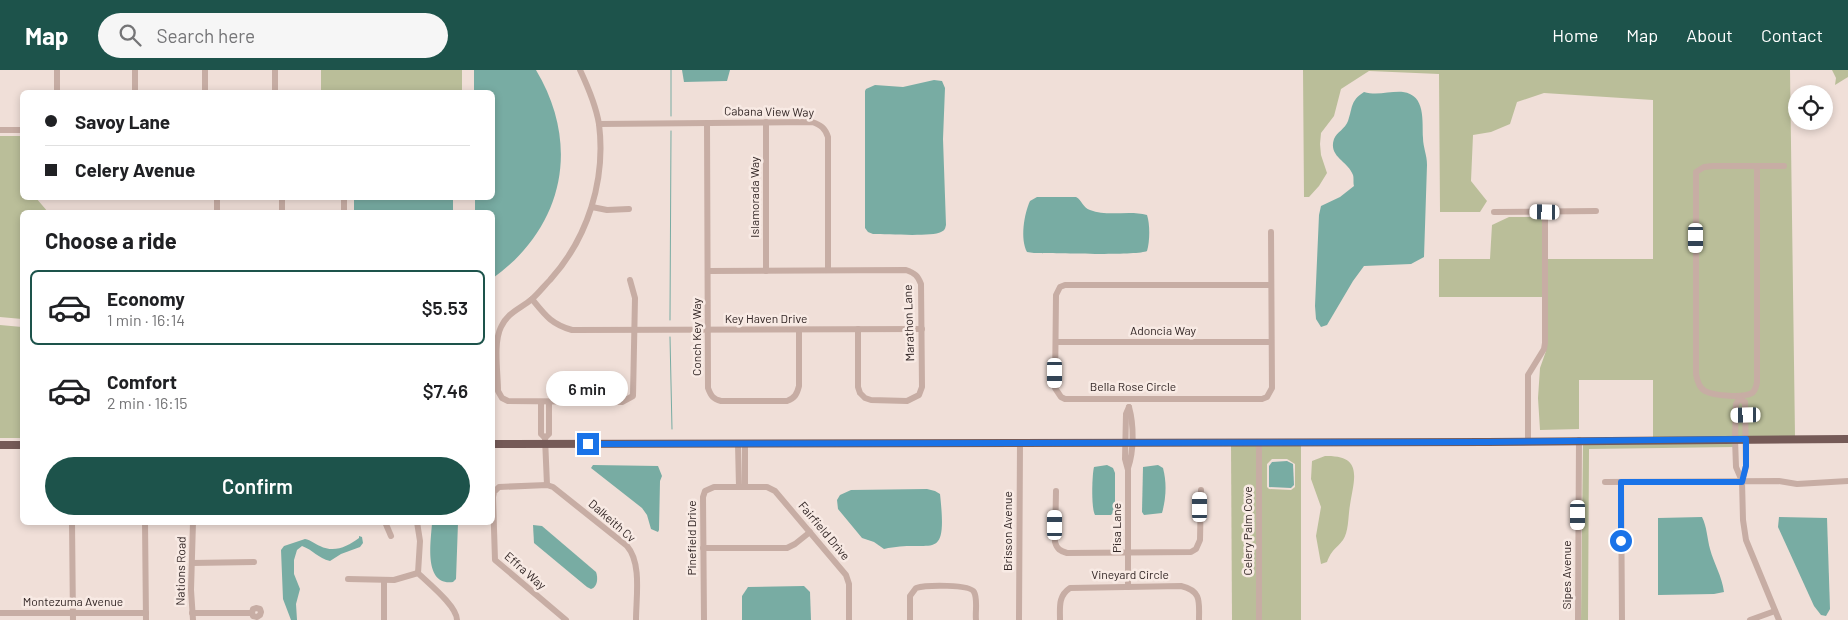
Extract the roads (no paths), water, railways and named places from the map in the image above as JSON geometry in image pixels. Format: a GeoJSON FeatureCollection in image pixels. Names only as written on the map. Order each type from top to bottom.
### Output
{"type":"FeatureCollection","features":[{"type":"Feature","properties":{"kind":"main road"},"geometry":{"type":"LineString","coordinates":[[495,444],[545,441],[742,444],[1528,442],[1579,440],[1848,439]]}},
{"type":"Feature","properties":{"kind":"main road"},"geometry":{"type":"LineString","coordinates":[[0,445],[20,445]]}},
{"type":"Feature","properties":{"kind":"street"},"geometry":{"type":"LineString","coordinates":[[57,70],[57,90]]}},
{"type":"Feature","properties":{"kind":"street"},"geometry":{"type":"LineString","coordinates":[[135,70],[135,90]]}},
{"type":"Feature","properties":{"kind":"street"},"geometry":{"type":"LineString","coordinates":[[205,70],[205,90]]}},
{"type":"Feature","properties":{"kind":"street"},"geometry":{"type":"LineString","coordinates":[[275,70],[275,90]]}},
{"type":"Feature","properties":{"kind":"street"},"geometry":{"type":"LineString","coordinates":[[580,70],[588,88],[599,124],[599,168],[592,207],[581,234],[569,256],[532,299],[512,312],[500,329],[497,344],[498,391],[502,398],[508,401],[541,403],[622,402],[629,400],[633,396],[635,389],[636,330],[635,298],[630,280]]}},
{"type":"Feature","properties":{"kind":"street","name":"Islamorada Way"},"geometry":{"type":"LineString","coordinates":[[766,122],[766,271]]}},
{"type":"Feature","properties":{"kind":"street","name":"Cabana View Way"},"geometry":{"type":"LineString","coordinates":[[599,124],[812,122],[820,125],[828,137],[828,270]]}},
{"type":"Feature","properties":{"kind":"street","name":"Conch Key Way"},"geometry":{"type":"LineString","coordinates":[[707,123],[708,388],[710,396],[715,400],[721,401],[787,401],[793,399],[798,393],[799,386],[799,330]]}},
{"type":"Feature","properties":{"kind":"street"},"geometry":{"type":"LineString","coordinates":[[0,130],[20,130]]}},
{"type":"Feature","properties":{"kind":"street"},"geometry":{"type":"LineString","coordinates":[[1779,620],[1746,540],[1743,520],[1742,482],[1746,466],[1745,402],[1739,398],[1705,391],[1697,381],[1696,172],[1704,167],[1713,166],[1784,166]]}},
{"type":"Feature","properties":{"kind":"street"},"geometry":{"type":"LineString","coordinates":[[1742,482],[1736,467],[1736,404],[1739,398],[1752,393],[1756,389],[1758,382],[1757,166]]}},
{"type":"Feature","properties":{"kind":"street"},"geometry":{"type":"LineString","coordinates":[[592,207],[607,210],[629,209]]}},
{"type":"Feature","properties":{"kind":"street"},"geometry":{"type":"LineString","coordinates":[[1494,212],[1596,211]]}},
{"type":"Feature","properties":{"kind":"street"},"geometry":{"type":"LineString","coordinates":[[1528,442],[1528,374],[1544,350],[1545,343],[1545,212]]}},
{"type":"Feature","properties":{"kind":"street","name":"Bella Rose Circle"},"geometry":{"type":"LineString","coordinates":[[1270,232],[1271,285],[1271,342],[1272,388],[1267,397],[1061,397],[1055,388],[1056,295],[1060,287],[1065,285],[1271,285]]}},
{"type":"Feature","properties":{"kind":"street","name":"Marathon Lane"},"geometry":{"type":"LineString","coordinates":[[708,271],[906,270],[913,272],[921,284],[922,386],[919,395],[907,401],[871,400],[865,398],[860,393],[858,386],[858,330]]}},
{"type":"Feature","properties":{"kind":"street","name":"Key Haven Drive"},"geometry":{"type":"LineString","coordinates":[[532,299],[549,320],[558,326],[572,330],[922,329]]}},
{"type":"Feature","properties":{"kind":"street","name":"Adoncia Way"},"geometry":{"type":"LineString","coordinates":[[1056,342],[1271,342]]}},
{"type":"Feature","properties":{"kind":"street","name":"Pisa Lane"},"geometry":{"type":"LineString","coordinates":[[1128,587],[1128,470],[1125,459],[1128,442],[1126,414],[1129,407],[1129,398]]}},
{"type":"Feature","properties":{"kind":"street"},"geometry":{"type":"LineString","coordinates":[[541,403],[541,434],[545,441],[547,485]]}},
{"type":"Feature","properties":{"kind":"street"},"geometry":{"type":"LineString","coordinates":[[545,441],[549,434],[549,403]]}},
{"type":"Feature","properties":{"kind":"street"},"geometry":{"type":"LineString","coordinates":[[1736,415],[1746,415]]}},
{"type":"Feature","properties":{"kind":"street","name":"Sipes Avenue"},"geometry":{"type":"LineString","coordinates":[[1578,620],[1579,440]]}},
{"type":"Feature","properties":{"kind":"street","name":"Celery Palm Cove"},"geometry":{"type":"LineString","coordinates":[[1259,442],[1259,620]]}},
{"type":"Feature","properties":{"kind":"street","name":"Brisson Avenue"},"geometry":{"type":"LineString","coordinates":[[1019,620],[1020,443]]}},
{"type":"Feature","properties":{"kind":"street"},"geometry":{"type":"LineString","coordinates":[[742,444],[742,487]]}},
{"type":"Feature","properties":{"kind":"street"},"geometry":{"type":"LineString","coordinates":[[1605,482],[1779,481],[1797,484],[1848,481]]}},
{"type":"Feature","properties":{"kind":"street"},"geometry":{"type":"LineString","coordinates":[[1621,482],[1622,620]]}},
{"type":"Feature","properties":{"kind":"street","name":"Effra Way"},"geometry":{"type":"LineString","coordinates":[[495,492],[502,486],[547,485]]}},
{"type":"Feature","properties":{"kind":"street","name":"Dalkeith Cv"},"geometry":{"type":"LineString","coordinates":[[547,485],[558,490],[632,552],[636,565],[636,620]]}},
{"type":"Feature","properties":{"kind":"street","name":"Pinefield Drive"},"geometry":{"type":"LineString","coordinates":[[704,620],[703,497],[705,491],[714,487],[742,487]]}},
{"type":"Feature","properties":{"kind":"street","name":"Fairfield Drive"},"geometry":{"type":"LineString","coordinates":[[742,487],[772,488],[848,579],[849,620]]}},
{"type":"Feature","properties":{"kind":"street"},"geometry":{"type":"LineString","coordinates":[[1056,491],[1055,542],[1056,547],[1061,552],[1191,552],[1196,550],[1200,540],[1200,490]]}},
{"type":"Feature","properties":{"kind":"street"},"geometry":{"type":"LineString","coordinates":[[72,525],[73,617]]}},
{"type":"Feature","properties":{"kind":"street"},"geometry":{"type":"LineString","coordinates":[[146,525],[146,617]]}},
{"type":"Feature","properties":{"kind":"street","name":"Nations Road"},"geometry":{"type":"LineString","coordinates":[[193,525],[193,620]]}},
{"type":"Feature","properties":{"kind":"street"},"geometry":{"type":"LineString","coordinates":[[386,525],[391,536]]}},
{"type":"Feature","properties":{"kind":"street"},"geometry":{"type":"LineString","coordinates":[[417,525],[420,532]]}},
{"type":"Feature","properties":{"kind":"street"},"geometry":{"type":"LineString","coordinates":[[418,573],[421,525]]}},
{"type":"Feature","properties":{"kind":"street","name":"Effra Way"},"geometry":{"type":"LineString","coordinates":[[493,525],[494,557],[498,564],[566,620]]}},
{"type":"Feature","properties":{"kind":"street"},"geometry":{"type":"LineString","coordinates":[[703,548],[787,548],[810,532]]}},
{"type":"Feature","properties":{"kind":"street"},"geometry":{"type":"LineString","coordinates":[[192,563],[254,562]]}},
{"type":"Feature","properties":{"kind":"street"},"geometry":{"type":"LineString","coordinates":[[348,579],[384,580],[418,573]]}},
{"type":"Feature","properties":{"kind":"street"},"geometry":{"type":"LineString","coordinates":[[418,573],[446,600],[457,615],[457,620]]}},
{"type":"Feature","properties":{"kind":"street"},"geometry":{"type":"LineString","coordinates":[[384,580],[384,620]]}},
{"type":"Feature","properties":{"kind":"street"},"geometry":{"type":"LineString","coordinates":[[910,620],[910,596],[916,588],[966,586],[974,591],[976,620]]}},
{"type":"Feature","properties":{"kind":"street","name":"Vineyard Circle"},"geometry":{"type":"LineString","coordinates":[[1060,620],[1060,601],[1062,595],[1070,588],[1181,586],[1194,591],[1197,595],[1199,620]]}},
{"type":"Feature","properties":{"kind":"street"},"geometry":{"type":"LineString","coordinates":[[1750,620],[1775,611]]}},
{"type":"Feature","properties":{"kind":"street"},"geometry":{"type":"LineString","coordinates":[[192,612],[252,613]]}},
{"type":"Feature","properties":{"kind":"street","name":"Montezuma Avenue"},"geometry":{"type":"LineString","coordinates":[[0,613],[73,617],[146,617]]}},
{"type":"Feature","properties":{"kind":"water"},"geometry":{"type":"Polygon","coordinates":[[[474,70],[536,70],[550,98],[558,127],[561,155],[558,183],[550,210],[536,235],[517,257],[495,276],[495,210],[475,210],[475,200],[495,200],[495,90],[474,90],[474,70]]]}},
{"type":"Feature","properties":{"kind":"water"},"geometry":{"type":"Polygon","coordinates":[[[682,70],[730,70],[727,81],[684,82],[682,70]]]}},
{"type":"Feature","properties":{"kind":"water"},"geometry":{"type":"Polygon","coordinates":[[[934,80],[942,81],[945,88],[943,139],[945,228],[936,234],[873,234],[868,232],[865,228],[865,91],[875,85],[903,87],[934,80]]]}},
{"type":"Feature","properties":{"kind":"water"},"geometry":{"type":"Polygon","coordinates":[[[1364,92],[1374,94],[1403,92],[1416,98],[1419,103],[1427,165],[1424,257],[1411,264],[1364,266],[1327,325],[1321,327],[1316,319],[1315,306],[1319,215],[1321,206],[1340,197],[1354,186],[1351,170],[1336,155],[1333,145],[1335,137],[1347,124],[1354,101],[1364,92]]]}},
{"type":"Feature","properties":{"kind":"water"},"geometry":{"type":"Polygon","coordinates":[[[1037,197],[1076,197],[1088,209],[1097,212],[1147,215],[1149,242],[1147,251],[1112,254],[1027,252],[1024,240],[1024,226],[1030,201],[1037,197]]]}},
{"type":"Feature","properties":{"kind":"water"},"geometry":{"type":"Polygon","coordinates":[[[354,200],[453,200],[453,210],[354,210],[354,200]]]}},
{"type":"Feature","properties":{"kind":"water"},"geometry":{"type":"Polygon","coordinates":[[[1287,461],[1293,464],[1294,485],[1291,488],[1269,487],[1269,466],[1272,462],[1287,461]]]}},
{"type":"Feature","properties":{"kind":"water"},"geometry":{"type":"Polygon","coordinates":[[[593,465],[658,466],[662,476],[660,481],[658,532],[651,529],[647,515],[642,508],[591,468],[593,465]]]}},
{"type":"Feature","properties":{"kind":"water"},"geometry":{"type":"Polygon","coordinates":[[[1107,465],[1113,468],[1115,473],[1115,511],[1111,515],[1095,515],[1092,499],[1094,467],[1107,465]]]}},
{"type":"Feature","properties":{"kind":"water"},"geometry":{"type":"Polygon","coordinates":[[[1158,465],[1163,468],[1165,479],[1165,497],[1162,513],[1144,515],[1142,512],[1143,467],[1158,465]]]}},
{"type":"Feature","properties":{"kind":"water"},"geometry":{"type":"Polygon","coordinates":[[[927,489],[940,494],[941,532],[938,541],[933,545],[901,546],[884,549],[874,542],[862,538],[838,509],[837,500],[840,495],[851,490],[927,489]]]}},
{"type":"Feature","properties":{"kind":"water"},"geometry":{"type":"Polygon","coordinates":[[[1702,517],[1724,592],[1714,594],[1658,595],[1658,518],[1702,517]]]}},
{"type":"Feature","properties":{"kind":"water"},"geometry":{"type":"Polygon","coordinates":[[[1779,517],[1827,518],[1830,609],[1826,616],[1821,615],[1814,606],[1778,527],[1779,517]]]}},
{"type":"Feature","properties":{"kind":"water"},"geometry":{"type":"Polygon","coordinates":[[[432,525],[458,525],[456,579],[453,582],[443,581],[437,577],[433,570],[430,551],[432,525]]]}},
{"type":"Feature","properties":{"kind":"water"},"geometry":{"type":"Polygon","coordinates":[[[533,525],[542,526],[596,572],[597,582],[593,588],[587,587],[534,543],[533,525]]]}},
{"type":"Feature","properties":{"kind":"water"},"geometry":{"type":"Polygon","coordinates":[[[359,536],[362,537],[363,543],[360,547],[341,554],[330,561],[302,546],[297,550],[294,560],[294,574],[300,589],[296,604],[297,620],[291,620],[283,599],[281,550],[284,546],[305,539],[325,548],[335,549],[350,544],[359,536]]]}},
{"type":"Feature","properties":{"kind":"water"},"geometry":{"type":"Polygon","coordinates":[[[804,586],[810,592],[811,620],[742,620],[742,596],[748,587],[804,586]]]}},
{"type":"Feature","properties":{"kind":"waterway"},"geometry":{"type":"LineString","coordinates":[[671,70],[671,116]]}},
{"type":"Feature","properties":{"kind":"waterway"},"geometry":{"type":"LineString","coordinates":[[670,320],[671,131]]}},
{"type":"Feature","properties":{"kind":"waterway"},"geometry":{"type":"LineString","coordinates":[[670,337],[672,429]]}}]}
